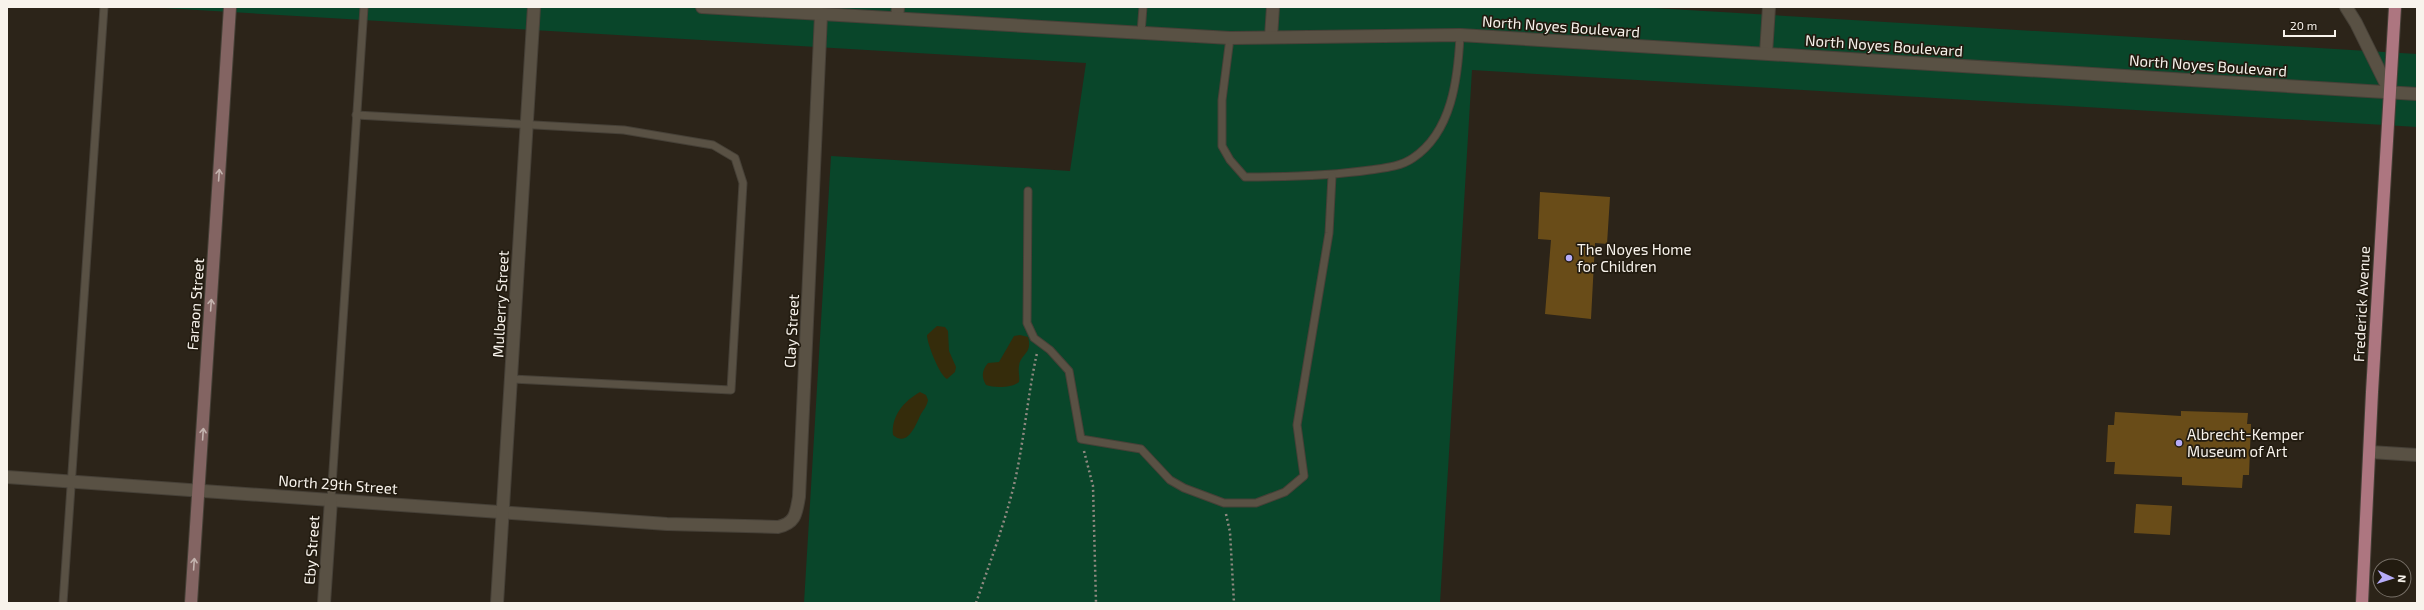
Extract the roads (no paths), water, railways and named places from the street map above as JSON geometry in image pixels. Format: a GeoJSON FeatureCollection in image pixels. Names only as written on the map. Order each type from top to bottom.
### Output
{"type":"FeatureCollection","features":[{"type":"Feature","properties":{"kind":"main road","name":"Faraon Street"},"geometry":{"type":"LineString","coordinates":[[192,603],[230,7]]}},
{"type":"Feature","properties":{"kind":"main road","name":"Frederick Avenue"},"geometry":{"type":"LineString","coordinates":[[2362,603],[2395,7]]}},
{"type":"Feature","properties":{"kind":"street","name":"Mulberry Street"},"geometry":{"type":"LineString","coordinates":[[497,603],[504,512],[534,7]]}},
{"type":"Feature","properties":{"kind":"street","name":"North Noyes Boulevard"},"geometry":{"type":"LineString","coordinates":[[702,7],[821,15],[897,12],[1141,33],[1230,38],[1460,35],[2417,94]]}},
{"type":"Feature","properties":{"kind":"street"},"geometry":{"type":"LineString","coordinates":[[1271,37],[1273,7]]}},
{"type":"Feature","properties":{"kind":"street"},"geometry":{"type":"LineString","coordinates":[[1766,53],[1769,7]]}},
{"type":"Feature","properties":{"kind":"street"},"geometry":{"type":"LineString","coordinates":[[2346,7],[2356,23],[2390,92]]}},
{"type":"Feature","properties":{"kind":"street","name":"Clay Street"},"geometry":{"type":"LineString","coordinates":[[667,524],[778,527],[788,525],[796,518],[799,497],[821,15]]}},
{"type":"Feature","properties":{"kind":"street"},"geometry":{"type":"LineString","coordinates":[[2370,452],[2417,455]]}},
{"type":"Feature","properties":{"kind":"street","name":"North 29th Street"},"geometry":{"type":"LineString","coordinates":[[7,477],[667,524]]}},
{"type":"Feature","properties":{"kind":"street","name":"Eby Street"},"geometry":{"type":"LineString","coordinates":[[324,603],[331,500]]}},
{"type":"Feature","properties":{"kind":"lane"},"geometry":{"type":"LineString","coordinates":[[63,603],[104,7]]}},
{"type":"Feature","properties":{"kind":"lane"},"geometry":{"type":"LineString","coordinates":[[331,500],[364,7]]}},
{"type":"Feature","properties":{"kind":"lane"},"geometry":{"type":"LineString","coordinates":[[1141,33],[1143,7]]}},
{"type":"Feature","properties":{"kind":"lane"},"geometry":{"type":"LineString","coordinates":[[1230,38],[1222,100],[1222,146],[1230,160],[1245,177],[1332,176],[1396,166],[1413,158],[1434,138],[1448,113],[1459,66],[1460,35]]}},
{"type":"Feature","properties":{"kind":"lane"},"geometry":{"type":"LineString","coordinates":[[356,115],[624,130],[713,145],[735,158],[743,182],[731,390],[512,380]]}},
{"type":"Feature","properties":{"kind":"lane"},"geometry":{"type":"LineString","coordinates":[[1028,191],[1027,323],[1034,338],[1050,350],[1069,371],[1081,438],[1141,449],[1170,480],[1184,488],[1224,503],[1256,503],[1285,492],[1304,476],[1297,425],[1328,233],[1332,176]]}},
{"type":"Feature","properties":{"kind":"place","name":"The Noyes Home for Children"},"geometry":{"type":"Point","coordinates":[1569,258]}},
{"type":"Feature","properties":{"kind":"place","name":"Albrecht-Kemper Museum of Art"},"geometry":{"type":"Point","coordinates":[2179,443]}}]}
